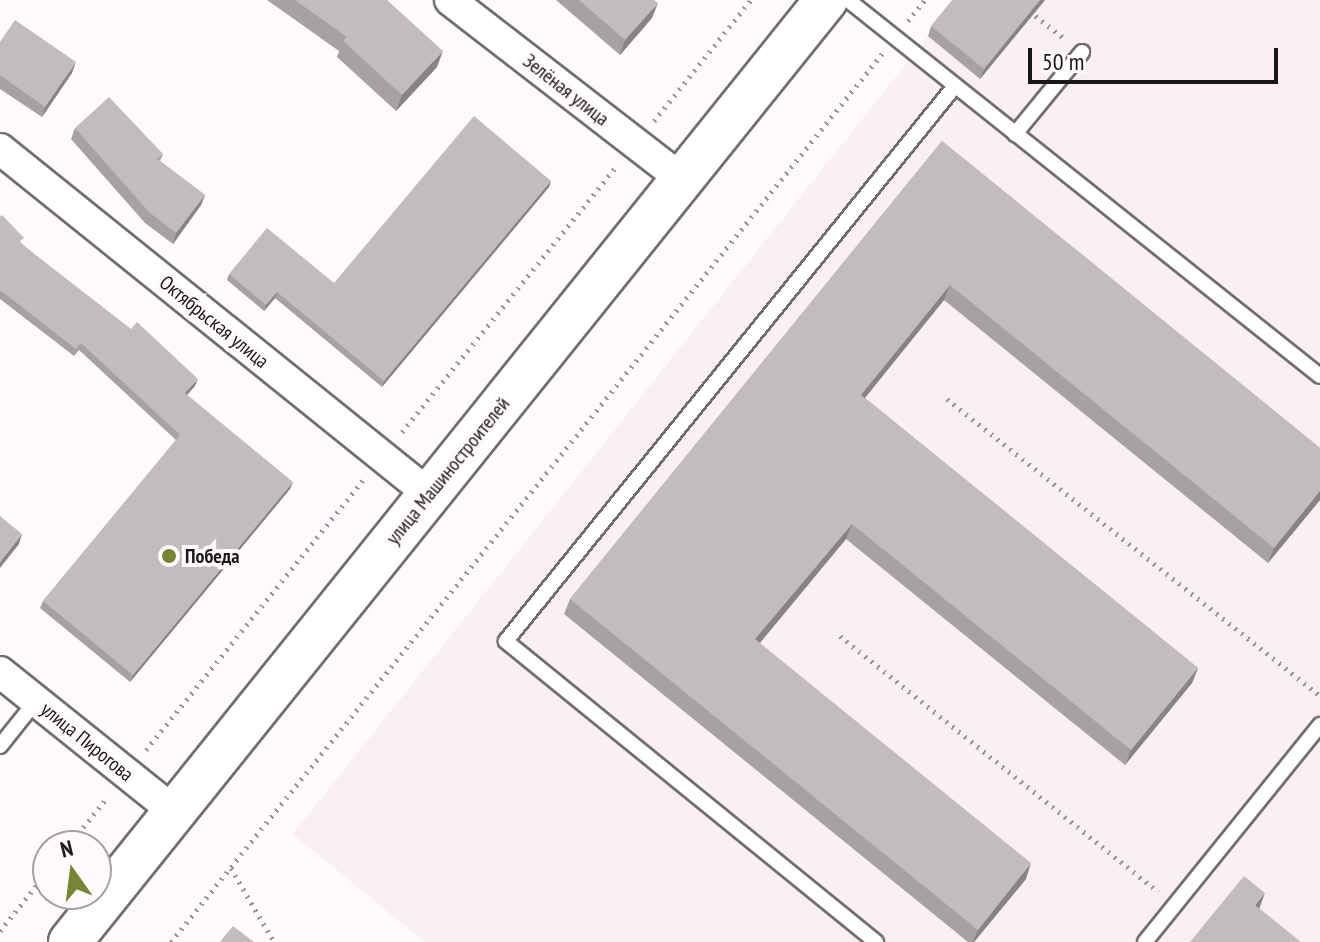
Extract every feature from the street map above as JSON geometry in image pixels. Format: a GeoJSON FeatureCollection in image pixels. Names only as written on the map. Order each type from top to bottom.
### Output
{"type":"FeatureCollection","features":[{"type":"Feature","properties":{"kind":"main road","name":"улица Машиностроителей"},"geometry":{"type":"LineString","coordinates":[[70,942],[826,0]]}},
{"type":"Feature","properties":{"kind":"street","name":"Зелёная улица"},"geometry":{"type":"LineString","coordinates":[[450,0],[682,179]]}},
{"type":"Feature","properties":{"kind":"street","name":"Октябрьская улица"},"geometry":{"type":"LineString","coordinates":[[0,149],[429,494]]}},
{"type":"Feature","properties":{"kind":"street","name":"улица Пирогова"},"geometry":{"type":"LineString","coordinates":[[0,672],[175,812]]}},
{"type":"Feature","properties":{"kind":"lane"},"geometry":{"type":"LineString","coordinates":[[848,0],[1320,376]]}},
{"type":"Feature","properties":{"kind":"lane"},"geometry":{"type":"LineString","coordinates":[[1015,134],[1082,52]]}},
{"type":"Feature","properties":{"kind":"lane"},"geometry":{"type":"LineString","coordinates":[[876,942],[506,641],[955,86]]}},
{"type":"Feature","properties":{"kind":"lane"},"geometry":{"type":"LineString","coordinates":[[0,746],[36,701]]}},
{"type":"Feature","properties":{"kind":"lane"},"geometry":{"type":"LineString","coordinates":[[1145,942],[1320,725]]}},
{"type":"Feature","properties":{"kind":"path"},"geometry":{"type":"LineString","coordinates":[[81,830],[751,0]]}},
{"type":"Feature","properties":{"kind":"path"},"geometry":{"type":"LineString","coordinates":[[171,942],[925,0]]}},
{"type":"Feature","properties":{"kind":"path"},"geometry":{"type":"LineString","coordinates":[[1025,7],[1082,52]]}},
{"type":"Feature","properties":{"kind":"path"},"geometry":{"type":"LineString","coordinates":[[947,399],[1320,696]]}},
{"type":"Feature","properties":{"kind":"path"},"geometry":{"type":"LineString","coordinates":[[840,636],[1175,905]]}},
{"type":"Feature","properties":{"kind":"path"},"geometry":{"type":"LineString","coordinates":[[231,868],[274,942]]}},
{"type":"Feature","properties":{"kind":"path"},"geometry":{"type":"LineString","coordinates":[[0,931],[32,891]]}},
{"type":"Feature","properties":{"kind":"shaded area"},"geometry":{"type":"Polygon","coordinates":[[[957,0],[1320,0],[1320,942],[425,942],[293,834],[957,0]]]}},
{"type":"Feature","properties":{"kind":"building"},"geometry":{"type":"Polygon","coordinates":[[[295,0],[387,0],[443,51],[402,95],[343,41],[347,37],[295,0]]]}},
{"type":"Feature","properties":{"kind":"building"},"geometry":{"type":"Polygon","coordinates":[[[579,0],[654,0],[658,3],[625,40],[579,0]]]}},
{"type":"Feature","properties":{"kind":"building"},"geometry":{"type":"Polygon","coordinates":[[[952,0],[1040,0],[984,69],[931,26],[952,0]]]}},
{"type":"Feature","properties":{"kind":"building"},"geometry":{"type":"Polygon","coordinates":[[[15,20],[76,62],[45,107],[0,75],[0,42],[15,20]]]}},
{"type":"Feature","properties":{"kind":"building"},"geometry":{"type":"Polygon","coordinates":[[[109,97],[163,154],[157,159],[205,195],[176,233],[149,212],[75,128],[109,97]]]}},
{"type":"Feature","properties":{"kind":"building"},"geometry":{"type":"Polygon","coordinates":[[[474,116],[551,181],[384,381],[277,292],[266,305],[229,274],[267,228],[334,283],[474,116]]]}},
{"type":"Feature","properties":{"kind":"building"},"geometry":{"type":"Polygon","coordinates":[[[942,141],[1320,448],[1320,491],[1274,548],[950,285],[861,395],[1198,668],[1131,750],[852,524],[755,639],[1031,863],[978,930],[570,599],[942,141]]]}},
{"type":"Feature","properties":{"kind":"building"},"geometry":{"type":"Polygon","coordinates":[[[2,215],[24,238],[19,242],[131,329],[137,322],[198,379],[185,393],[293,482],[133,675],[43,601],[180,435],[81,343],[76,349],[0,290],[2,215]]]}},
{"type":"Feature","properties":{"kind":"building"},"geometry":{"type":"Polygon","coordinates":[[[0,516],[22,534],[0,562],[0,516]]]}},
{"type":"Feature","properties":{"kind":"building"},"geometry":{"type":"Polygon","coordinates":[[[1244,876],[1265,893],[1255,905],[1301,942],[1190,942],[1244,876]]]}},
{"type":"Feature","properties":{"kind":"building"},"geometry":{"type":"Polygon","coordinates":[[[233,926],[254,942],[220,942],[233,926]]]}},
{"type":"Feature","properties":{"kind":"place","name":"Победа"},"geometry":{"type":"Point","coordinates":[169,556]}}]}
